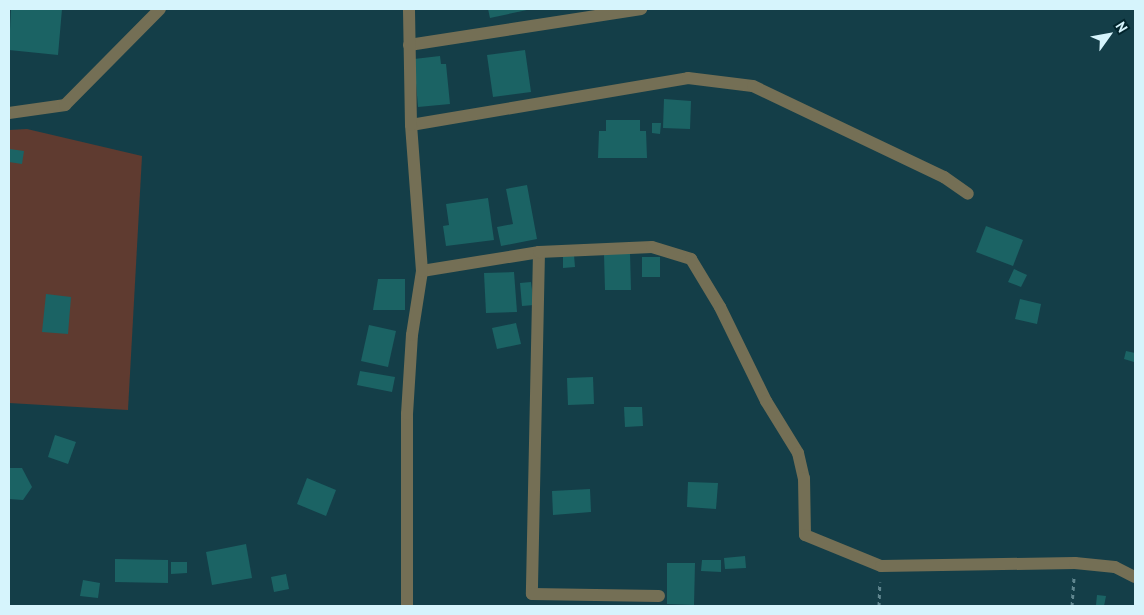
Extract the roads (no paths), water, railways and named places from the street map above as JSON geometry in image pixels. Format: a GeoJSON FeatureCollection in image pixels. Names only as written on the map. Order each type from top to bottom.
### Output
{"type":"FeatureCollection","features":[{"type":"Feature","properties":{"kind":"street"},"geometry":{"type":"LineString","coordinates":[[9,113],[65,105],[160,9]]}},
{"type":"Feature","properties":{"kind":"street"},"geometry":{"type":"LineString","coordinates":[[407,606],[407,414],[412,334],[422,271],[411,125],[410,9]]}},
{"type":"Feature","properties":{"kind":"street"},"geometry":{"type":"LineString","coordinates":[[409,45],[641,9]]}},
{"type":"Feature","properties":{"kind":"street"},"geometry":{"type":"LineString","coordinates":[[411,125],[688,78],[752,86],[944,177],[968,194]]}},
{"type":"Feature","properties":{"kind":"street"},"geometry":{"type":"LineString","coordinates":[[422,271],[539,252],[652,247],[691,259],[720,307],[766,401],[798,453],[804,478],[805,534],[881,566],[1075,562],[1115,567],[1135,577]]}},
{"type":"Feature","properties":{"kind":"street"},"geometry":{"type":"LineString","coordinates":[[539,252],[532,594],[659,596]]}}]}
